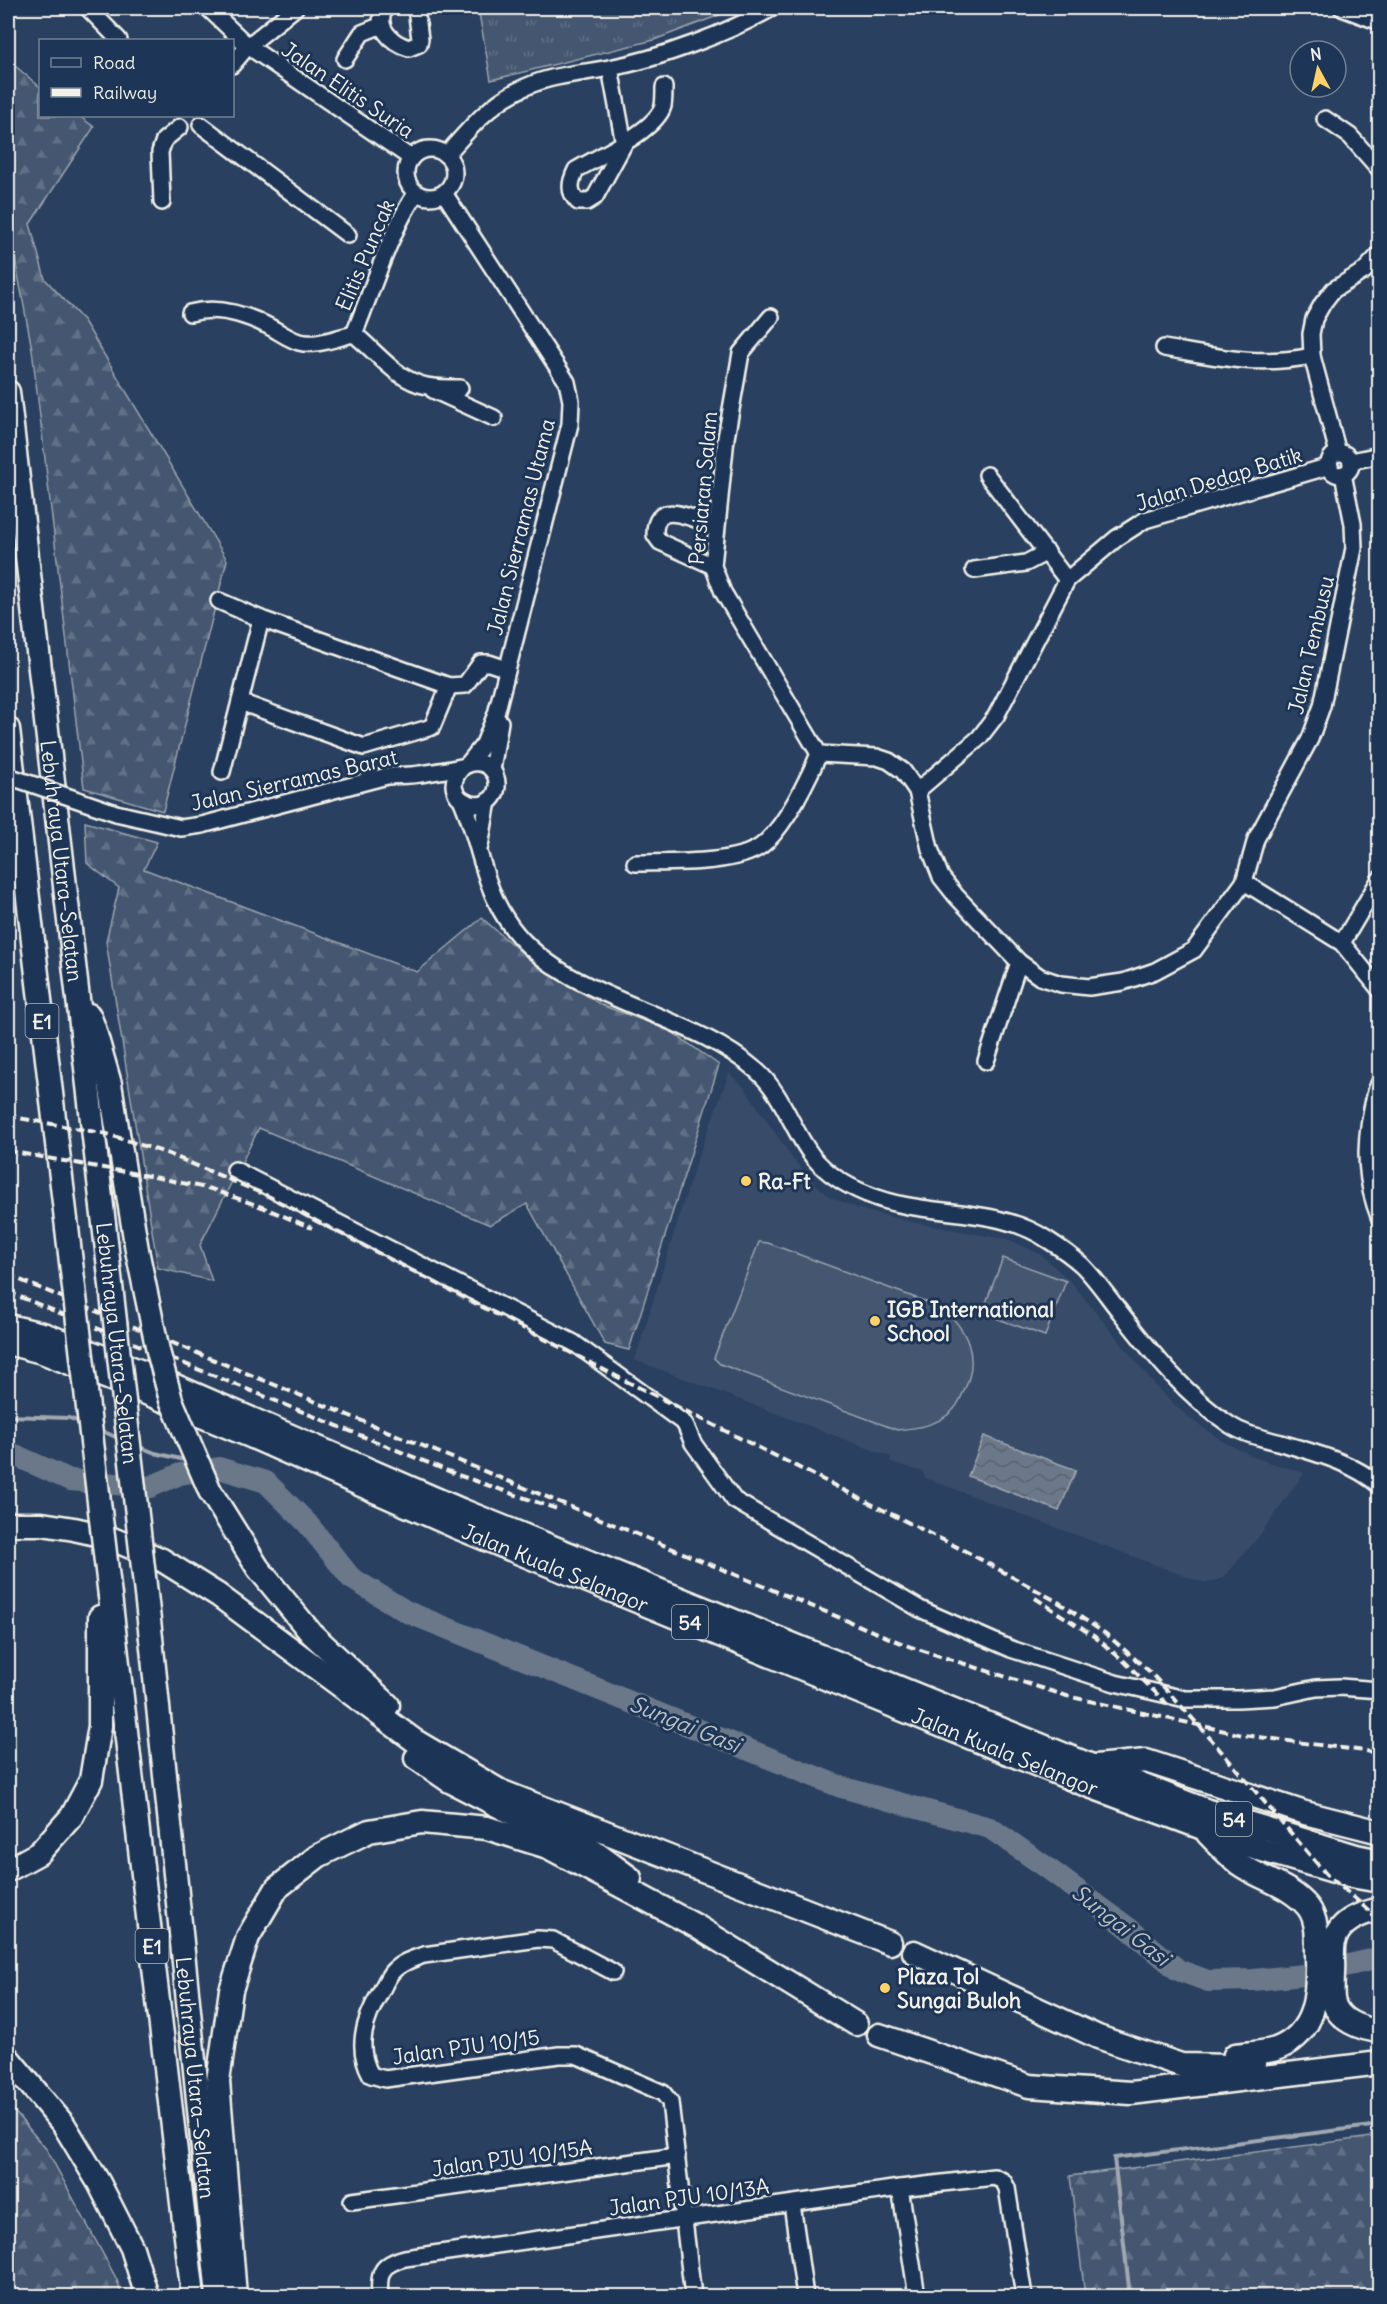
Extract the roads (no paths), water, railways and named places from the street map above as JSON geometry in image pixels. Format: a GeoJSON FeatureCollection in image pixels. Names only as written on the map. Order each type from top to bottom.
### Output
{"type":"FeatureCollection","features":[{"type":"Feature","properties":{"kind":"highway","name":"Lebuhraya Utara–Selatan"},"geometry":{"type":"LineString","coordinates":[[8,392],[151,1638],[218,2296]]}},
{"type":"Feature","properties":{"kind":"highway","name":"Lebuhraya Utara–Selatan"},"geometry":{"type":"LineString","coordinates":[[8,729],[99,1505],[105,1601],[193,2296]]}},
{"type":"Feature","properties":{"kind":"highway"},"geometry":{"type":"LineString","coordinates":[[77,989],[94,1028],[110,1084],[137,1250],[158,1351],[171,1400],[210,1491],[258,1568],[310,1633],[383,1701],[457,1755],[569,1817]]}},
{"type":"Feature","properties":{"kind":"highway","name":"Jalan Kuala Selangor"},"geometry":{"type":"LineString","coordinates":[[8,1326],[46,1335],[150,1375],[461,1510],[1092,1766],[1208,1811],[1356,1856],[1380,1861]]}},
{"type":"Feature","properties":{"kind":"highway","name":"Jalan Kuala Selangor"},"geometry":{"type":"LineString","coordinates":[[8,1343],[42,1352],[146,1393],[454,1526],[1084,1784],[1203,1829],[1284,1856],[1352,1876],[1380,1881]]}},
{"type":"Feature","properties":{"kind":"highway"},"geometry":{"type":"LineString","coordinates":[[8,1524],[42,1524],[84,1531],[105,1536],[162,1560],[218,1595],[415,1741],[500,1791],[891,1943]]}},
{"type":"Feature","properties":{"kind":"highway"},"geometry":{"type":"LineString","coordinates":[[8,1539],[35,1538],[121,1552],[166,1576],[448,1780],[522,1818],[585,1845],[696,1926]]}},
{"type":"Feature","properties":{"kind":"highway"},"geometry":{"type":"LineString","coordinates":[[8,1870],[39,1853],[72,1816],[91,1780],[100,1726],[105,1601]]}},
{"type":"Feature","properties":{"kind":"highway"},"geometry":{"type":"LineString","coordinates":[[1092,1766],[1146,1761],[1305,1813],[1380,1832]]}},
{"type":"Feature","properties":{"kind":"highway"},"geometry":{"type":"LineString","coordinates":[[235,2296],[218,2081],[231,1990],[248,1937],[277,1888],[318,1856],[369,1831],[422,1822],[487,1828],[548,1847],[696,1926],[856,2024]]}},
{"type":"Feature","properties":{"kind":"highway"},"geometry":{"type":"LineString","coordinates":[[1180,2065],[1276,2049],[1296,2038],[1324,2000],[1325,1939],[1309,1908],[1293,1893],[1239,1863],[1203,1829]]}},
{"type":"Feature","properties":{"kind":"highway"},"geometry":{"type":"LineString","coordinates":[[1325,1939],[1355,1917],[1380,1910]]}},
{"type":"Feature","properties":{"kind":"highway"},"geometry":{"type":"LineString","coordinates":[[914,1952],[1098,2037],[1180,2065],[1232,2066],[1380,2047]]}},
{"type":"Feature","properties":{"kind":"highway"},"geometry":{"type":"LineString","coordinates":[[1324,2000],[1362,2029],[1380,2031]]}},
{"type":"Feature","properties":{"kind":"highway"},"geometry":{"type":"LineString","coordinates":[[879,2034],[1029,2086],[1217,2096],[1380,2079]]}},
{"type":"Feature","properties":{"kind":"highway"},"geometry":{"type":"LineString","coordinates":[[8,2058],[64,2125],[99,2183],[132,2248],[147,2296]]}},
{"type":"Feature","properties":{"kind":"highway"},"geometry":{"type":"LineString","coordinates":[[1131,2093],[1380,2063]]}},
{"type":"Feature","properties":{"kind":"street"},"geometry":{"type":"LineString","coordinates":[[88,8],[118,39]]}},
{"type":"Feature","properties":{"kind":"street","name":"Jalan Elitis Suria"},"geometry":{"type":"LineString","coordinates":[[208,8],[248,46],[411,158]]}},
{"type":"Feature","properties":{"kind":"street"},"geometry":{"type":"LineString","coordinates":[[234,63],[248,46],[295,8]]}},
{"type":"Feature","properties":{"kind":"street"},"geometry":{"type":"LineString","coordinates":[[385,8],[382,13],[382,25],[390,38],[404,46],[414,47],[419,44],[420,39],[416,8]]}},
{"type":"Feature","properties":{"kind":"street"},"geometry":{"type":"LineString","coordinates":[[446,155],[490,107],[516,91],[548,77],[610,68],[666,53],[754,18],[772,8]]}},
{"type":"Feature","properties":{"kind":"street"},"geometry":{"type":"LineString","coordinates":[[1342,8],[1380,22]]}},
{"type":"Feature","properties":{"kind":"street"},"geometry":{"type":"LineString","coordinates":[[345,59],[362,33],[382,25]]}},
{"type":"Feature","properties":{"kind":"street"},"geometry":{"type":"LineString","coordinates":[[610,68],[624,144],[659,114],[663,106],[664,87]]}},
{"type":"Feature","properties":{"kind":"street"},"geometry":{"type":"LineString","coordinates":[[1325,119],[1350,136],[1380,170]]}},
{"type":"Feature","properties":{"kind":"street"},"geometry":{"type":"LineString","coordinates":[[162,202],[160,152],[164,140],[176,121],[188,130],[203,120],[348,235]]}},
{"type":"Feature","properties":{"kind":"street"},"geometry":{"type":"LineString","coordinates":[[431,149],[446,155],[453,167],[453,182],[444,193],[430,197],[416,193],[407,180],[406,173],[411,158],[424,150],[431,149]]}},
{"type":"Feature","properties":{"kind":"street","name":"Elitis Puncak"},"geometry":{"type":"LineString","coordinates":[[354,334],[403,212],[416,193]]}},
{"type":"Feature","properties":{"kind":"street","name":"Jalan Sierramas Utama"},"geometry":{"type":"LineString","coordinates":[[444,193],[567,382],[571,401],[570,424],[502,692],[484,744],[466,765]]}},
{"type":"Feature","properties":{"kind":"street","name":"Jalan Tembusu"},"geometry":{"type":"LineString","coordinates":[[1244,882],[1256,839],[1310,738],[1322,706],[1353,548],[1353,524],[1312,356],[1311,334],[1314,319],[1333,290],[1364,271],[1380,254]]}},
{"type":"Feature","properties":{"kind":"street"},"geometry":{"type":"LineString","coordinates":[[190,313],[205,309],[221,310],[263,323],[298,342],[307,343],[354,334],[372,348],[390,368],[406,378],[494,418]]}},
{"type":"Feature","properties":{"kind":"street","name":"Persiaran Salam"},"geometry":{"type":"LineString","coordinates":[[771,317],[741,353],[726,438],[713,566],[723,592],[819,754]]}},
{"type":"Feature","properties":{"kind":"street"},"geometry":{"type":"LineString","coordinates":[[1164,348],[1241,361],[1268,362],[1312,356]]}},
{"type":"Feature","properties":{"kind":"street"},"geometry":{"type":"LineString","coordinates":[[425,386],[460,388]]}},
{"type":"Feature","properties":{"kind":"street","name":"Jalan Dedap Batik"},"geometry":{"type":"LineString","coordinates":[[917,791],[979,738],[996,716],[1067,580],[1118,538],[1145,520],[1340,464],[1380,455]]}},
{"type":"Feature","properties":{"kind":"street"},"geometry":{"type":"LineString","coordinates":[[987,475],[1067,580]]}},
{"type":"Feature","properties":{"kind":"street"},"geometry":{"type":"LineString","coordinates":[[713,566],[660,542],[655,536],[655,525],[658,517],[673,513],[716,527]]}},
{"type":"Feature","properties":{"kind":"street"},"geometry":{"type":"LineString","coordinates":[[974,570],[1026,562],[1047,552]]}},
{"type":"Feature","properties":{"kind":"street"},"geometry":{"type":"LineString","coordinates":[[219,601],[261,619],[449,686],[465,685],[475,668],[481,663],[507,669]]}},
{"type":"Feature","properties":{"kind":"street"},"geometry":{"type":"LineString","coordinates":[[222,772],[261,619]]}},
{"type":"Feature","properties":{"kind":"street"},"geometry":{"type":"LineString","coordinates":[[240,702],[364,747],[432,727],[449,686]]}},
{"type":"Feature","properties":{"kind":"street","name":"Jalan Sierramas Utama"},"geometry":{"type":"LineString","coordinates":[[492,770],[501,721],[502,692]]}},
{"type":"Feature","properties":{"kind":"street"},"geometry":{"type":"LineString","coordinates":[[635,863],[729,858],[759,848],[770,838],[794,802],[819,754],[877,757],[889,761],[903,771],[917,791],[930,849],[941,877],[1019,962],[1040,977],[1061,984],[1089,987],[1123,982],[1155,971],[1194,951],[1244,882],[1342,943],[1380,990]]}},
{"type":"Feature","properties":{"kind":"street"},"geometry":{"type":"LineString","coordinates":[[459,795],[474,805],[488,801],[493,796],[497,783],[492,770],[480,763],[466,765],[455,777],[459,795],[480,849],[492,894],[506,920],[525,945],[548,964],[677,1023],[739,1057],[760,1073],[812,1155],[828,1173],[867,1194],[907,1207],[988,1218],[1016,1225],[1045,1238],[1082,1265],[1151,1350],[1185,1388],[1214,1414],[1234,1428],[1252,1436],[1281,1443],[1354,1468],[1380,1486]]}},
{"type":"Feature","properties":{"kind":"street","name":"Jalan Sierramas Barat"},"geometry":{"type":"LineString","coordinates":[[8,776],[116,813],[181,828],[202,825],[387,776],[419,774],[466,765]]}},
{"type":"Feature","properties":{"kind":"street","name":"Jalan Sierramas Barat"},"geometry":{"type":"LineString","coordinates":[[419,774],[459,795]]}},
{"type":"Feature","properties":{"kind":"street"},"geometry":{"type":"LineString","coordinates":[[480,849],[488,801]]}},
{"type":"Feature","properties":{"kind":"street"},"geometry":{"type":"LineString","coordinates":[[1342,943],[1380,879]]}},
{"type":"Feature","properties":{"kind":"street"},"geometry":{"type":"LineString","coordinates":[[986,1062],[1019,962]]}},
{"type":"Feature","properties":{"kind":"street"},"geometry":{"type":"LineString","coordinates":[[1380,1082],[1367,1139],[1366,1165],[1371,1199],[1380,1219]]}},
{"type":"Feature","properties":{"kind":"street"},"geometry":{"type":"LineString","coordinates":[[235,1170],[574,1343],[685,1424],[693,1443],[734,1500],[920,1609],[1011,1649],[1115,1683],[1185,1699],[1275,1697],[1316,1688],[1380,1690]]}},
{"type":"Feature","properties":{"kind":"street","name":"Jalan PJU 10/15"},"geometry":{"type":"LineString","coordinates":[[613,1972],[553,1940],[538,1939],[424,1955],[406,1961],[393,1971],[366,2020],[362,2037],[365,2065],[371,2075],[384,2079],[559,2055],[576,2055],[663,2093],[670,2102],[693,2296]]}},
{"type":"Feature","properties":{"kind":"street","name":"Jalan PJU 10/15A"},"geometry":{"type":"LineString","coordinates":[[352,2201],[677,2156]]}},
{"type":"Feature","properties":{"kind":"street","name":"Jalan PJU 10/13A"},"geometry":{"type":"LineString","coordinates":[[380,2296],[380,2277],[383,2269],[392,2261],[405,2258],[900,2188],[994,2177],[1003,2181],[1010,2200],[1024,2296]]}},
{"type":"Feature","properties":{"kind":"street"},"geometry":{"type":"LineString","coordinates":[[900,2188],[917,2296]]}},
{"type":"Feature","properties":{"kind":"street"},"geometry":{"type":"LineString","coordinates":[[792,2204],[805,2296]]}},
{"type":"Feature","properties":{"kind":"water"},"geometry":{"type":"Polygon","coordinates":[[[984,1436],[1076,1470],[1059,1511],[968,1476],[984,1436]]]}},
{"type":"Feature","properties":{"kind":"waterway"},"geometry":{"type":"LineString","coordinates":[[8,1416],[69,1418],[82,1423]]}},
{"type":"Feature","properties":{"kind":"waterway"},"geometry":{"type":"LineString","coordinates":[[100,1430],[120,1439]]}},
{"type":"Feature","properties":{"kind":"waterway"},"geometry":{"type":"LineString","coordinates":[[138,1446],[155,1453],[189,1461]]}},
{"type":"Feature","properties":{"kind":"waterway","name":"Sungai Gasi"},"geometry":{"type":"LineString","coordinates":[[8,1452],[70,1480],[150,1487],[180,1474],[219,1468],[266,1482],[307,1523],[351,1578],[407,1612],[841,1787],[990,1828],[1127,1927],[1178,1970],[1208,1981],[1253,1980],[1304,1975],[1380,1958]]}},
{"type":"Feature","properties":{"kind":"waterway","name":"Sungai Gasi"},"geometry":{"type":"LineString","coordinates":[[208,1465],[219,1468]]}},
{"type":"Feature","properties":{"kind":"waterway"},"geometry":{"type":"LineString","coordinates":[[1130,2296],[1114,2158],[1380,2125]]}},
{"type":"Feature","properties":{"kind":"railway"},"geometry":{"type":"LineString","coordinates":[[8,1116],[107,1134],[169,1154],[268,1196],[612,1374],[967,1552],[1058,1602],[1106,1634],[1149,1671],[1203,1730],[1326,1874],[1380,1920]]}},
{"type":"Feature","properties":{"kind":"railway"},"geometry":{"type":"LineString","coordinates":[[8,1151],[211,1189],[312,1228]]}},
{"type":"Feature","properties":{"kind":"railway"},"geometry":{"type":"LineString","coordinates":[[8,1275],[911,1647],[1067,1696],[1243,1735],[1380,1753]]}},
{"type":"Feature","properties":{"kind":"railway"},"geometry":{"type":"LineString","coordinates":[[8,1292],[458,1475],[557,1509]]}},
{"type":"Feature","properties":{"kind":"railway"},"geometry":{"type":"LineString","coordinates":[[1035,1598],[1095,1637],[1125,1662],[1168,1705]]}},
{"type":"Feature","properties":{"kind":"place","name":"Ra-Ft"},"geometry":{"type":"Point","coordinates":[746,1181]}},
{"type":"Feature","properties":{"kind":"place","name":"IGB International School"},"geometry":{"type":"Point","coordinates":[875,1321]}},
{"type":"Feature","properties":{"kind":"place","name":"Plaza Tol Sungai Buloh"},"geometry":{"type":"Point","coordinates":[885,1988]}}]}
